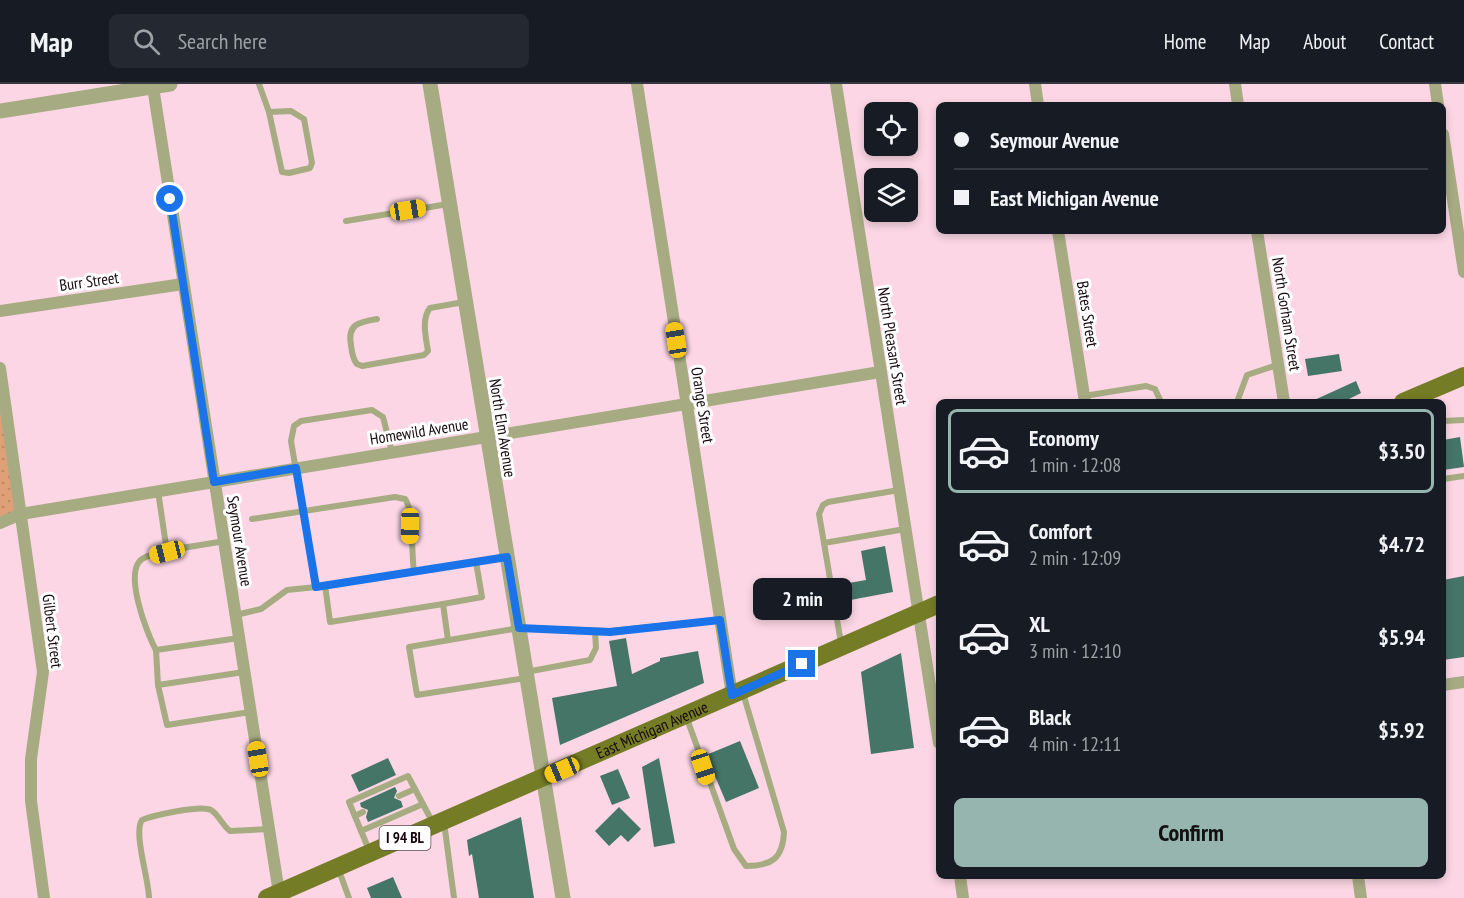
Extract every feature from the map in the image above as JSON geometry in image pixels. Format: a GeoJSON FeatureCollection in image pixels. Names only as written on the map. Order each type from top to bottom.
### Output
{"type":"FeatureCollection","features":[{"type":"Feature","properties":{"kind":"main road"},"geometry":{"type":"LineString","coordinates":[[1428,397],[1464,376]]}},
{"type":"Feature","properties":{"kind":"main road","name":"East Michigan Avenue"},"geometry":{"type":"LineString","coordinates":[[273,895],[298,888],[338,867],[936,605]]}},
{"type":"Feature","properties":{"kind":"street"},"geometry":{"type":"LineString","coordinates":[[0,111],[170,84]]}},
{"type":"Feature","properties":{"kind":"street","name":"North Elm Avenue"},"geometry":{"type":"LineString","coordinates":[[430,84],[563,898]]}},
{"type":"Feature","properties":{"kind":"street","name":"Orange Street"},"geometry":{"type":"LineString","coordinates":[[637,84],[720,620],[737,693]]}},
{"type":"Feature","properties":{"kind":"street","name":"North Pleasant Street"},"geometry":{"type":"LineString","coordinates":[[836,84],[936,717]]}},
{"type":"Feature","properties":{"kind":"street"},"geometry":{"type":"LineString","coordinates":[[1035,84],[1038,102]]}},
{"type":"Feature","properties":{"kind":"street"},"geometry":{"type":"LineString","coordinates":[[1235,84],[1238,102]]}},
{"type":"Feature","properties":{"kind":"street"},"geometry":{"type":"LineString","coordinates":[[1435,84],[1438,102]]}},
{"type":"Feature","properties":{"kind":"street","name":"Seymour Avenue"},"geometry":{"type":"LineString","coordinates":[[153,87],[269,829],[273,895]]}},
{"type":"Feature","properties":{"kind":"street"},"geometry":{"type":"LineString","coordinates":[[1446,147],[1459,203],[1464,272]]}},
{"type":"Feature","properties":{"kind":"street","name":"Bates Street"},"geometry":{"type":"LineString","coordinates":[[1058,234],[1084,399]]}},
{"type":"Feature","properties":{"kind":"street","name":"North Gorham Street"},"geometry":{"type":"LineString","coordinates":[[1257,234],[1283,399]]}},
{"type":"Feature","properties":{"kind":"street","name":"Burr Street"},"geometry":{"type":"LineString","coordinates":[[0,311],[183,284]]}},
{"type":"Feature","properties":{"kind":"street","name":"Gilbert Street"},"geometry":{"type":"LineString","coordinates":[[0,368],[43,672],[31,759],[31,801],[44,898]]}},
{"type":"Feature","properties":{"kind":"street","name":"Homewild Avenue"},"geometry":{"type":"LineString","coordinates":[[0,523],[21,514],[880,372]]}},
{"type":"Feature","properties":{"kind":"street"},"geometry":{"type":"LineString","coordinates":[[1446,685],[1464,682]]}},
{"type":"Feature","properties":{"kind":"street"},"geometry":{"type":"LineString","coordinates":[[960,879],[963,898]]}},
{"type":"Feature","properties":{"kind":"street"},"geometry":{"type":"LineString","coordinates":[[1358,879],[1361,898]]}},
{"type":"Feature","properties":{"kind":"lane"},"geometry":{"type":"LineString","coordinates":[[259,84],[269,112],[282,172],[289,173],[310,168],[312,163],[304,119],[291,111],[269,112]]}},
{"type":"Feature","properties":{"kind":"lane"},"geometry":{"type":"LineString","coordinates":[[346,221],[449,203]]}},
{"type":"Feature","properties":{"kind":"lane"},"geometry":{"type":"LineString","coordinates":[[377,319],[352,326],[349,335],[353,358],[357,364],[424,355],[428,351],[425,323],[427,311],[430,308],[465,302]]}},
{"type":"Feature","properties":{"kind":"lane"},"geometry":{"type":"LineString","coordinates":[[1238,399],[1247,375],[1277,365]]}},
{"type":"Feature","properties":{"kind":"lane"},"geometry":{"type":"LineString","coordinates":[[1084,399],[1146,386],[1155,389],[1160,399]]}},
{"type":"Feature","properties":{"kind":"lane"},"geometry":{"type":"LineString","coordinates":[[316,587],[291,441],[294,426],[301,421],[364,410],[379,412],[383,417],[392,452]]}},
{"type":"Feature","properties":{"kind":"lane"},"geometry":{"type":"LineString","coordinates":[[1446,421],[1464,420]]}},
{"type":"Feature","properties":{"kind":"lane"},"geometry":{"type":"LineString","coordinates":[[1446,479],[1464,476]]}},
{"type":"Feature","properties":{"kind":"lane"},"geometry":{"type":"LineString","coordinates":[[841,647],[819,514],[823,505],[899,490]]}},
{"type":"Feature","properties":{"kind":"lane"},"geometry":{"type":"LineString","coordinates":[[158,491],[167,552]]}},
{"type":"Feature","properties":{"kind":"lane"},"geometry":{"type":"LineString","coordinates":[[252,519],[395,497],[405,499],[411,514],[410,541],[414,572]]}},
{"type":"Feature","properties":{"kind":"lane"},"geometry":{"type":"LineString","coordinates":[[824,543],[905,529]]}},
{"type":"Feature","properties":{"kind":"lane"},"geometry":{"type":"LineString","coordinates":[[224,541],[143,558],[134,571],[144,627],[156,650],[158,685],[167,725],[250,712]]}},
{"type":"Feature","properties":{"kind":"lane"},"geometry":{"type":"LineString","coordinates":[[235,615],[261,609],[287,590],[507,557]]}},
{"type":"Feature","properties":{"kind":"lane"},"geometry":{"type":"LineString","coordinates":[[325,585],[330,622],[482,597],[476,562]]}},
{"type":"Feature","properties":{"kind":"lane"},"geometry":{"type":"LineString","coordinates":[[443,604],[448,640]]}},
{"type":"Feature","properties":{"kind":"lane"},"geometry":{"type":"LineString","coordinates":[[595,631],[595,655],[590,660],[526,675],[417,694],[409,647],[519,628],[595,631],[691,625],[720,620]]}},
{"type":"Feature","properties":{"kind":"lane"},"geometry":{"type":"LineString","coordinates":[[156,650],[239,638]]}},
{"type":"Feature","properties":{"kind":"lane"},"geometry":{"type":"LineString","coordinates":[[158,685],[244,672]]}},
{"type":"Feature","properties":{"kind":"lane"},"geometry":{"type":"LineString","coordinates":[[686,715],[734,849],[746,866],[760,866],[776,858],[783,847],[784,832],[737,693]]}},
{"type":"Feature","properties":{"kind":"lane"},"geometry":{"type":"LineString","coordinates":[[371,853],[349,802],[408,776],[423,804],[439,823],[454,898]]}},
{"type":"Feature","properties":{"kind":"lane"},"geometry":{"type":"LineString","coordinates":[[399,796],[415,789]]}},
{"type":"Feature","properties":{"kind":"lane"},"geometry":{"type":"LineString","coordinates":[[361,831],[423,804]]}},
{"type":"Feature","properties":{"kind":"lane"},"geometry":{"type":"LineString","coordinates":[[150,898],[148,876],[138,830],[142,820],[158,815],[205,808],[213,811],[230,831],[269,829]]}},
{"type":"Feature","properties":{"kind":"lane"},"geometry":{"type":"LineString","coordinates":[[355,816],[363,812]]}},
{"type":"Feature","properties":{"kind":"lane"},"geometry":{"type":"LineString","coordinates":[[338,867],[348,898]]}},
{"type":"Feature","properties":{"kind":"shaded area"},"geometry":{"type":"Polygon","coordinates":[[[0,375],[21,514],[0,528],[0,375]]]}},
{"type":"Feature","properties":{"kind":"building"},"geometry":{"type":"Polygon","coordinates":[[[1339,354],[1342,371],[1308,376],[1305,359],[1339,354]]]}},
{"type":"Feature","properties":{"kind":"building"},"geometry":{"type":"Polygon","coordinates":[[[1356,381],[1361,393],[1349,399],[1317,399],[1356,381]]]}},
{"type":"Feature","properties":{"kind":"building"},"geometry":{"type":"Polygon","coordinates":[[[1460,437],[1464,467],[1446,470],[1446,439],[1460,437]]]}},
{"type":"Feature","properties":{"kind":"building"},"geometry":{"type":"Polygon","coordinates":[[[885,546],[893,592],[840,602],[837,585],[866,580],[861,551],[885,546]]]}},
{"type":"Feature","properties":{"kind":"building"},"geometry":{"type":"Polygon","coordinates":[[[1464,576],[1464,657],[1446,660],[1446,579],[1464,576]]]}},
{"type":"Feature","properties":{"kind":"building"},"geometry":{"type":"Polygon","coordinates":[[[626,638],[632,674],[660,661],[660,658],[698,651],[704,683],[560,745],[552,698],[617,686],[609,641],[626,638]]]}},
{"type":"Feature","properties":{"kind":"building"},"geometry":{"type":"Polygon","coordinates":[[[901,653],[914,748],[871,754],[861,672],[901,653]]]}},
{"type":"Feature","properties":{"kind":"building"},"geometry":{"type":"Polygon","coordinates":[[[740,741],[759,788],[726,802],[706,755],[740,741]]]}},
{"type":"Feature","properties":{"kind":"building"},"geometry":{"type":"Polygon","coordinates":[[[388,758],[396,775],[359,792],[351,775],[388,758]]]}},
{"type":"Feature","properties":{"kind":"building"},"geometry":{"type":"Polygon","coordinates":[[[659,758],[675,843],[654,847],[642,767],[659,758]]]}},
{"type":"Feature","properties":{"kind":"building"},"geometry":{"type":"Polygon","coordinates":[[[618,769],[630,798],[612,805],[600,776],[618,769]]]}},
{"type":"Feature","properties":{"kind":"building"},"geometry":{"type":"Polygon","coordinates":[[[395,787],[397,791],[394,798],[401,801],[403,807],[368,822],[366,817],[368,810],[361,807],[360,803],[395,787]]]}},
{"type":"Feature","properties":{"kind":"building"},"geometry":{"type":"Polygon","coordinates":[[[619,807],[641,829],[628,842],[621,835],[609,846],[595,831],[619,807]]]}},
{"type":"Feature","properties":{"kind":"building"},"geometry":{"type":"Polygon","coordinates":[[[521,817],[534,898],[479,898],[472,854],[469,856],[467,840],[521,817]]]}},
{"type":"Feature","properties":{"kind":"building"},"geometry":{"type":"Polygon","coordinates":[[[393,877],[402,898],[371,898],[367,888],[393,877]]]}},
{"type":"Feature","properties":{"kind":"route"},"geometry":{"type":"LineString","coordinates":[[170,199],[214,482],[296,468],[316,587],[507,557],[519,628],[610,632],[691,625],[720,620],[732,695],[802,664]]}}]}
